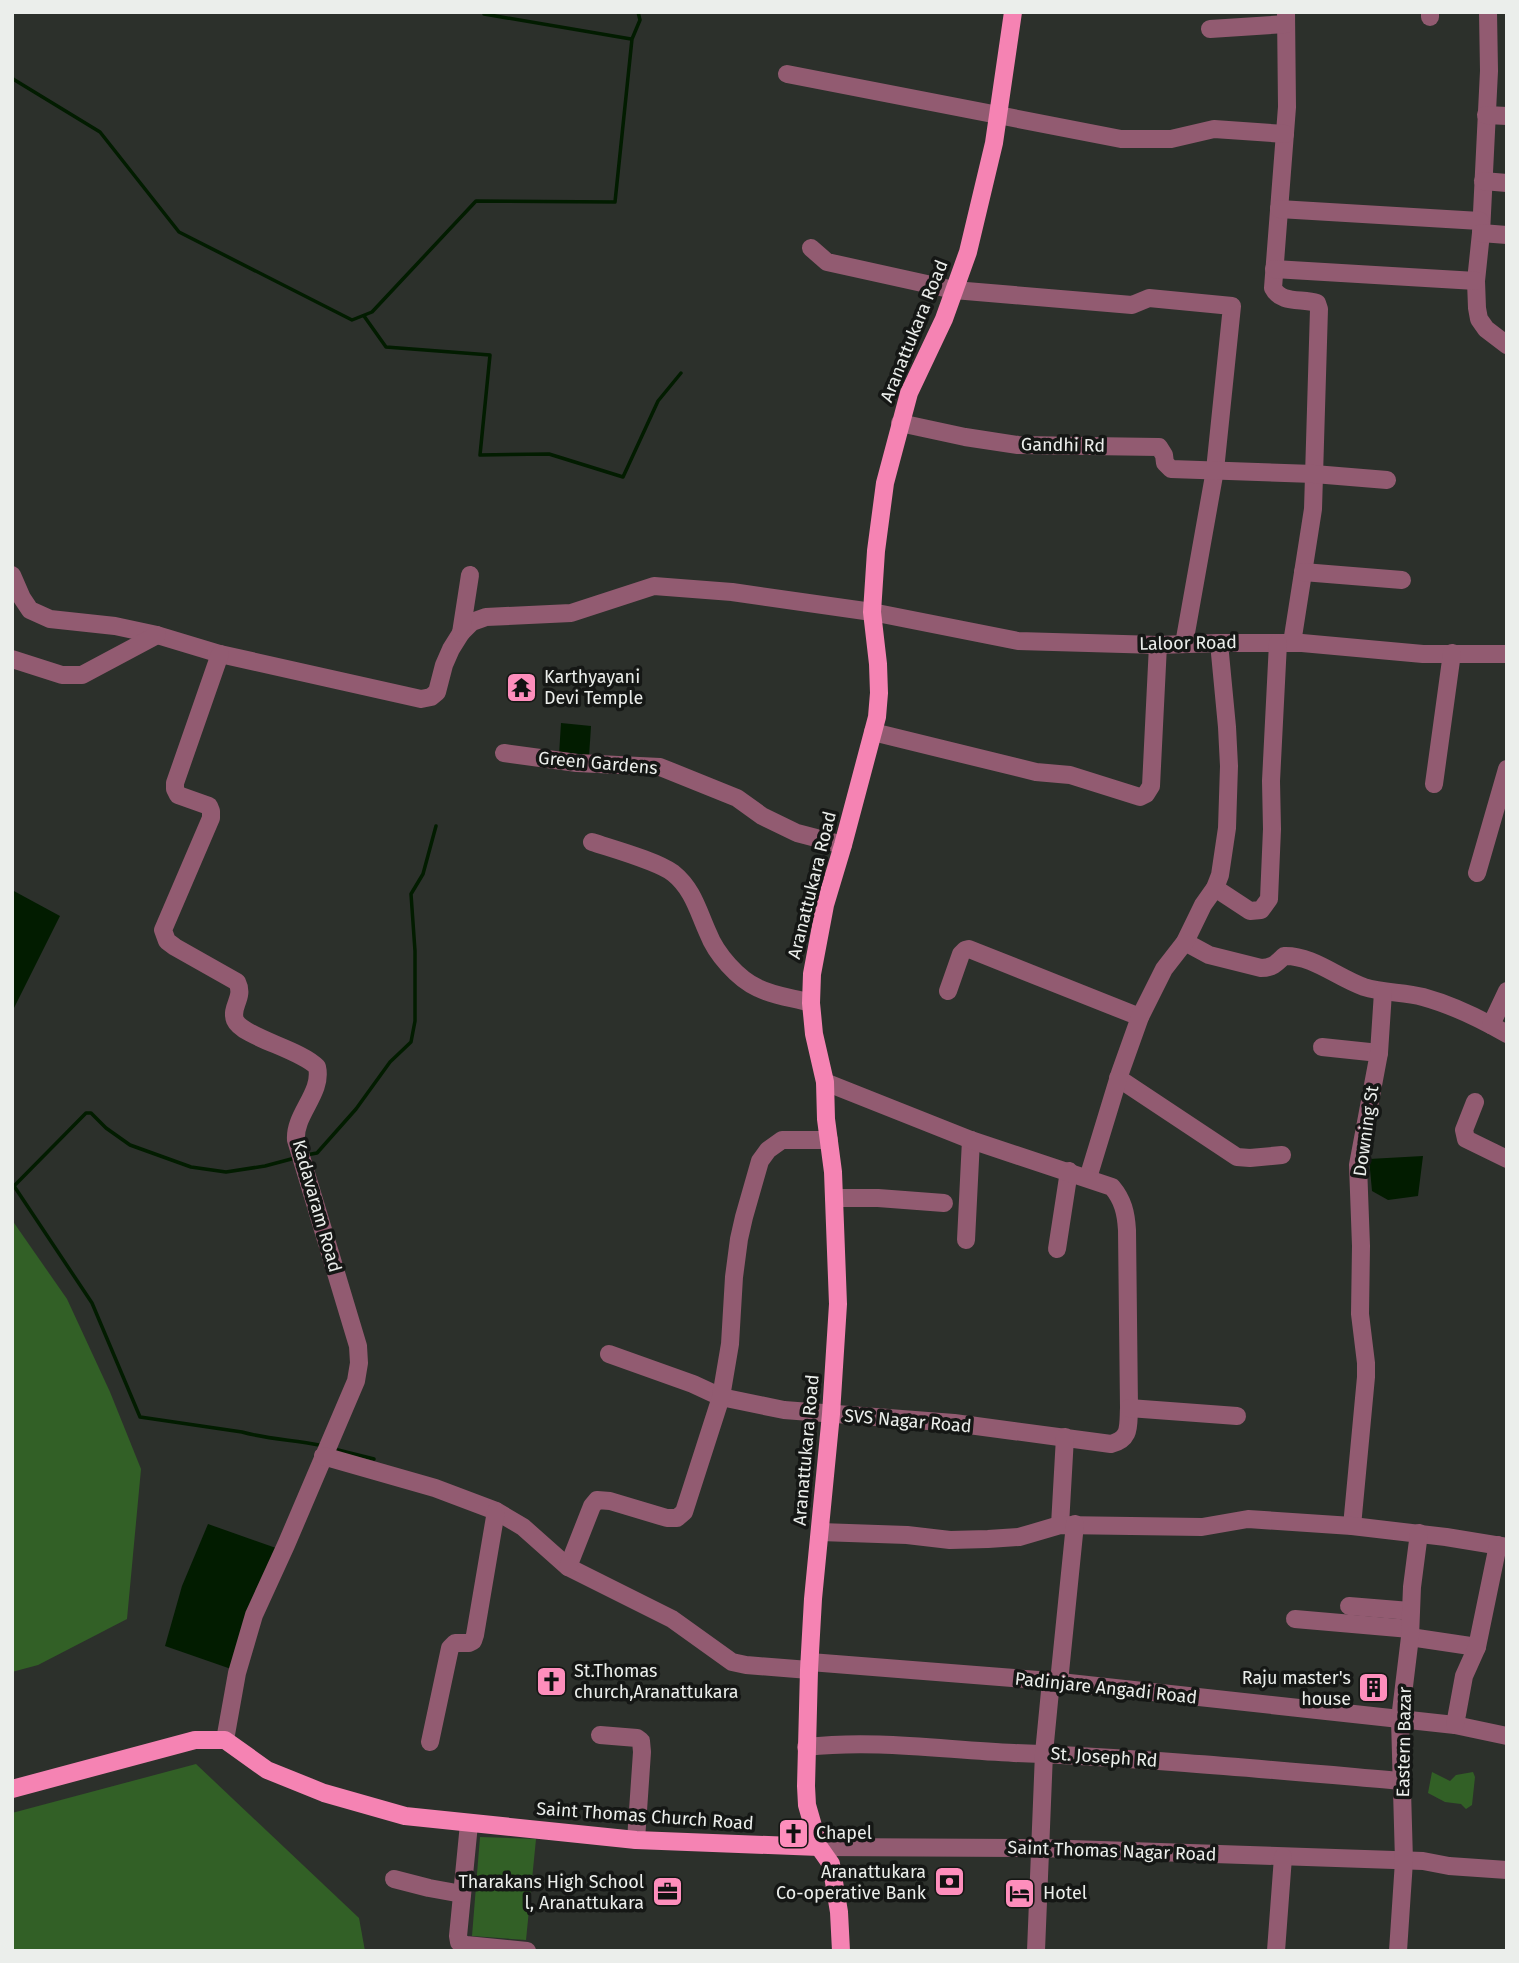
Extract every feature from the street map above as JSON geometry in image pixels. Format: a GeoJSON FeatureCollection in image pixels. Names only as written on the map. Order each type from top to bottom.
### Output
{"type":"FeatureCollection","features":[{"type":"Feature","properties":{"kind":"main road","name":"Aranattukara Road"},"geometry":{"type":"LineString","coordinates":[[841,1951],[839,1912],[831,1864],[819,1847],[807,1805],[806,1747],[813,1600],[831,1414],[838,1304],[834,1198],[824,1082],[811,1003],[813,962],[825,905],[877,717],[878,664],[872,612],[876,551],[885,483],[909,393],[944,319],[968,252],[995,143],[1013,12]]}},
{"type":"Feature","properties":{"kind":"main road"},"geometry":{"type":"LineString","coordinates":[[12,1789],[195,1740],[225,1740]]}},
{"type":"Feature","properties":{"kind":"main road","name":"Saint Thomas Church Road"},"geometry":{"type":"LineString","coordinates":[[225,1740],[267,1769],[324,1793],[405,1816],[636,1840],[819,1847]]}},
{"type":"Feature","properties":{"kind":"street"},"geometry":{"type":"LineString","coordinates":[[1488,12],[1489,71],[1476,281],[1479,319],[1486,329],[1507,345]]}},
{"type":"Feature","properties":{"kind":"street"},"geometry":{"type":"LineString","coordinates":[[1210,29],[1286,18],[1287,107],[1273,288],[1277,295],[1284,299],[1308,300],[1317,303],[1319,309],[1312,509],[1303,572],[1285,643],[1271,781],[1269,899],[1261,910],[1250,911],[1215,888]]}},
{"type":"Feature","properties":{"kind":"street"},"geometry":{"type":"LineString","coordinates":[[788,74],[1121,139],[1171,139],[1214,130],[1285,134]]}},
{"type":"Feature","properties":{"kind":"street"},"geometry":{"type":"LineString","coordinates":[[1486,115],[1507,116]]}},
{"type":"Feature","properties":{"kind":"street"},"geometry":{"type":"LineString","coordinates":[[1483,181],[1507,183]]}},
{"type":"Feature","properties":{"kind":"street"},"geometry":{"type":"LineString","coordinates":[[1279,209],[1481,227],[1507,235]]}},
{"type":"Feature","properties":{"kind":"street"},"geometry":{"type":"LineString","coordinates":[[811,248],[827,262],[954,290],[1132,305],[1149,298],[1232,306],[1215,470],[1184,643]]}},
{"type":"Feature","properties":{"kind":"street"},"geometry":{"type":"LineString","coordinates":[[1274,269],[1476,281]]}},
{"type":"Feature","properties":{"kind":"street","name":"Gandhi Rd"},"geometry":{"type":"LineString","coordinates":[[900,423],[1017,445],[1159,447],[1165,463],[1171,469],[1215,470]]}},
{"type":"Feature","properties":{"kind":"street"},"geometry":{"type":"LineString","coordinates":[[1215,470],[1387,480]]}},
{"type":"Feature","properties":{"kind":"street"},"geometry":{"type":"LineString","coordinates":[[1303,572],[1402,580]]}},
{"type":"Feature","properties":{"kind":"street"},"geometry":{"type":"LineString","coordinates":[[12,575],[30,610],[50,620],[115,626],[157,635],[220,654],[421,699],[431,697],[437,692],[444,665],[461,633],[470,575]]}},
{"type":"Feature","properties":{"kind":"street","name":"Laloor Road"},"geometry":{"type":"LineString","coordinates":[[461,633],[472,622],[486,617],[571,613],[654,586],[732,592],[872,612],[1018,641],[1158,645],[1285,643],[1423,653],[1507,653]]}},
{"type":"Feature","properties":{"kind":"street"},"geometry":{"type":"LineString","coordinates":[[12,659],[62,675],[82,676],[157,635]]}},
{"type":"Feature","properties":{"kind":"street"},"geometry":{"type":"LineString","coordinates":[[1088,1178],[1118,1078],[1140,1017],[1164,969],[1185,942],[1203,905],[1215,888],[1222,866],[1227,828],[1229,766],[1219,643]]}},
{"type":"Feature","properties":{"kind":"street"},"geometry":{"type":"LineString","coordinates":[[873,732],[1036,772],[1070,775],[1140,797],[1146,794],[1151,786],[1158,645]]}},
{"type":"Feature","properties":{"kind":"street"},"geometry":{"type":"LineString","coordinates":[[1434,784],[1452,653]]}},
{"type":"Feature","properties":{"kind":"street","name":"Kadavaram Road"},"geometry":{"type":"LineString","coordinates":[[220,654],[175,783],[178,795],[209,806],[211,818],[163,930],[167,941],[175,947],[237,982],[240,995],[234,1016],[244,1030],[300,1054],[317,1067],[317,1082],[295,1132],[358,1346],[359,1363],[356,1381],[254,1615],[237,1673],[225,1740]]}},
{"type":"Feature","properties":{"kind":"street","name":"Green Gardens"},"geometry":{"type":"LineString","coordinates":[[504,753],[554,761],[660,766],[737,799],[762,816],[797,833],[843,845]]}},
{"type":"Feature","properties":{"kind":"street"},"geometry":{"type":"LineString","coordinates":[[1477,873],[1507,769]]}},
{"type":"Feature","properties":{"kind":"street"},"geometry":{"type":"LineString","coordinates":[[592,842],[672,872],[690,890],[720,957],[758,988],[811,1003]]}},
{"type":"Feature","properties":{"kind":"street"},"geometry":{"type":"LineString","coordinates":[[1185,942],[1209,955],[1261,968],[1269,968],[1284,956],[1296,957],[1349,981],[1383,992],[1421,996],[1469,1014],[1507,1034]]}},
{"type":"Feature","properties":{"kind":"street"},"geometry":{"type":"LineString","coordinates":[[948,991],[961,954],[969,950],[1140,1017]]}},
{"type":"Feature","properties":{"kind":"street"},"geometry":{"type":"LineString","coordinates":[[1491,1025],[1507,991]]}},
{"type":"Feature","properties":{"kind":"street","name":"Downing St"},"geometry":{"type":"LineString","coordinates":[[1352,1525],[1366,1377],[1360,1314],[1358,1165],[1379,1053],[1383,992]]}},
{"type":"Feature","properties":{"kind":"street"},"geometry":{"type":"LineString","coordinates":[[1322,1047],[1379,1053]]}},
{"type":"Feature","properties":{"kind":"street"},"geometry":{"type":"LineString","coordinates":[[1118,1078],[1237,1157],[1282,1155]]}},
{"type":"Feature","properties":{"kind":"street"},"geometry":{"type":"LineString","coordinates":[[824,1082],[971,1140],[1112,1187],[1126,1212],[1128,1230],[1129,1408],[1237,1416]]}},
{"type":"Feature","properties":{"kind":"street"},"geometry":{"type":"LineString","coordinates":[[1475,1102],[1464,1130],[1465,1139],[1507,1159]]}},
{"type":"Feature","properties":{"kind":"street"},"geometry":{"type":"LineString","coordinates":[[568,1567],[592,1506],[597,1500],[610,1501],[667,1518],[677,1518],[684,1513],[721,1397],[730,1344],[739,1239],[760,1161],[768,1150],[782,1140],[829,1140]]}},
{"type":"Feature","properties":{"kind":"street"},"geometry":{"type":"LineString","coordinates":[[966,1240],[971,1140]]}},
{"type":"Feature","properties":{"kind":"street"},"geometry":{"type":"LineString","coordinates":[[1057,1249],[1069,1171]]}},
{"type":"Feature","properties":{"kind":"street"},"geometry":{"type":"LineString","coordinates":[[834,1198],[944,1203]]}},
{"type":"Feature","properties":{"kind":"street","name":"SVS Nagar Road"},"geometry":{"type":"LineString","coordinates":[[609,1354],[693,1384],[721,1397],[783,1410],[954,1423],[1111,1444],[1121,1442],[1126,1435],[1129,1408]]}},
{"type":"Feature","properties":{"kind":"street"},"geometry":{"type":"LineString","coordinates":[[1036,1951],[1044,1753],[1055,1682],[1068,1524],[1065,1437]]}},
{"type":"Feature","properties":{"kind":"street","name":"Padinjare Angadi Road"},"geometry":{"type":"LineString","coordinates":[[323,1456],[435,1488],[496,1511],[523,1527],[568,1567],[672,1619],[732,1661],[746,1665],[810,1666],[1055,1682],[1455,1725],[1507,1736]]}},
{"type":"Feature","properties":{"kind":"street"},"geometry":{"type":"LineString","coordinates":[[430,1742],[450,1648],[455,1643],[473,1641],[475,1635],[496,1511]]}},
{"type":"Feature","properties":{"kind":"street"},"geometry":{"type":"LineString","coordinates":[[820,1532],[908,1535],[950,1540],[988,1539],[1019,1536],[1068,1524],[1202,1527],[1248,1518],[1352,1525],[1502,1546],[1477,1647],[1464,1676],[1455,1725]]}},
{"type":"Feature","properties":{"kind":"street","name":"Eastern Bazar"},"geometry":{"type":"LineString","coordinates":[[1398,1951],[1404,1861],[1400,1719],[1419,1533]]}},
{"type":"Feature","properties":{"kind":"street"},"geometry":{"type":"LineString","coordinates":[[1349,1606],[1477,1647]]}},
{"type":"Feature","properties":{"kind":"street"},"geometry":{"type":"LineString","coordinates":[[1296,1619],[1410,1626]]}},
{"type":"Feature","properties":{"kind":"street"},"geometry":{"type":"LineString","coordinates":[[600,1735],[637,1738],[641,1741],[636,1840]]}},
{"type":"Feature","properties":{"kind":"street","name":"St. Joseph Rd"},"geometry":{"type":"LineString","coordinates":[[806,1747],[897,1744],[1191,1763],[1402,1781]]}},
{"type":"Feature","properties":{"kind":"street"},"geometry":{"type":"LineString","coordinates":[[469,1824],[459,1942],[527,1951]]}},
{"type":"Feature","properties":{"kind":"street","name":"Saint Thomas Nagar Road"},"geometry":{"type":"LineString","coordinates":[[819,1847],[1040,1848],[1423,1861],[1449,1866],[1507,1870]]}},
{"type":"Feature","properties":{"kind":"street"},"geometry":{"type":"LineString","coordinates":[[1276,1951],[1283,1857]]}},
{"type":"Feature","properties":{"kind":"street"},"geometry":{"type":"LineString","coordinates":[[394,1879],[462,1894]]}},
{"type":"Feature","properties":{"kind":"green space"},"geometry":{"type":"Polygon","coordinates":[[[12,1220],[67,1299],[110,1392],[141,1469],[127,1619],[38,1665],[12,1672],[12,1220]]]}},
{"type":"Feature","properties":{"kind":"green space"},"geometry":{"type":"Polygon","coordinates":[[[196,1764],[359,1918],[365,1951],[12,1951],[12,1813],[196,1764]]]}},
{"type":"Feature","properties":{"kind":"green space"},"geometry":{"type":"Polygon","coordinates":[[[1432,1772],[1450,1781],[1456,1775],[1473,1772],[1475,1777],[1472,1805],[1466,1809],[1461,1804],[1445,1802],[1428,1793],[1432,1772]]]}},
{"type":"Feature","properties":{"kind":"green space"},"geometry":{"type":"Polygon","coordinates":[[[480,1837],[536,1839],[526,1940],[472,1936],[480,1837]]]}},
{"type":"Feature","properties":{"kind":"shaded area"},"geometry":{"type":"Polygon","coordinates":[[[561,723],[591,726],[589,757],[559,755],[561,723]]]}},
{"type":"Feature","properties":{"kind":"shaded area"},"geometry":{"type":"Polygon","coordinates":[[[12,890],[60,916],[12,1012],[12,890]]]}},
{"type":"Feature","properties":{"kind":"shaded area"},"geometry":{"type":"Polygon","coordinates":[[[1423,1156],[1418,1196],[1388,1200],[1372,1191],[1369,1159],[1423,1156]]]}},
{"type":"Feature","properties":{"kind":"shaded area"},"geometry":{"type":"Polygon","coordinates":[[[208,1524],[276,1548],[234,1670],[165,1646],[182,1586],[208,1524]]]}},
{"type":"Feature","properties":{"kind":"waterway"},"geometry":{"type":"LineString","coordinates":[[12,76],[100,132],[179,232],[352,320],[372,312],[476,201],[615,202],[632,39],[640,20],[638,12]]}},
{"type":"Feature","properties":{"kind":"waterway"},"geometry":{"type":"LineString","coordinates":[[484,14],[631,39]]}},
{"type":"Feature","properties":{"kind":"waterway"},"geometry":{"type":"LineString","coordinates":[[364,316],[386,347],[490,355],[480,455],[549,454],[623,477],[658,401],[681,373]]}},
{"type":"Feature","properties":{"kind":"waterway"},"geometry":{"type":"LineString","coordinates":[[306,1155],[317,1153],[356,1109],[390,1062],[411,1042],[415,1021],[415,951],[411,894],[423,874],[436,826]]}},
{"type":"Feature","properties":{"kind":"waterway"},"geometry":{"type":"LineString","coordinates":[[14,1186],[86,1113],[91,1113],[130,1145],[191,1167],[226,1172],[295,1158]]}},
{"type":"Feature","properties":{"kind":"waterway"},"geometry":{"type":"LineString","coordinates":[[14,1186],[92,1303],[140,1417],[319,1445]]}},
{"type":"Feature","properties":{"kind":"waterway"},"geometry":{"type":"LineString","coordinates":[[338,1450],[374,1459]]}},
{"type":"Feature","properties":{"kind":"place","name":"Karthyayani Devi Temple"},"geometry":{"type":"Point","coordinates":[521,687]}},
{"type":"Feature","properties":{"kind":"place","name":"St.Thomas church,Aranattukara"},"geometry":{"type":"Point","coordinates":[551,1681]}},
{"type":"Feature","properties":{"kind":"place","name":"Raju master's house"},"geometry":{"type":"Point","coordinates":[1374,1688]}},
{"type":"Feature","properties":{"kind":"place","name":"Chapel"},"geometry":{"type":"Point","coordinates":[793,1833]}},
{"type":"Feature","properties":{"kind":"place","name":"Aranattukara Co-operative Bank"},"geometry":{"type":"Point","coordinates":[949,1882]}},
{"type":"Feature","properties":{"kind":"place","name":"Tharakans High School l, Aranattukara"},"geometry":{"type":"Point","coordinates":[667,1892]}},
{"type":"Feature","properties":{"kind":"place","name":"Hotel"},"geometry":{"type":"Point","coordinates":[1020,1893]}}]}
